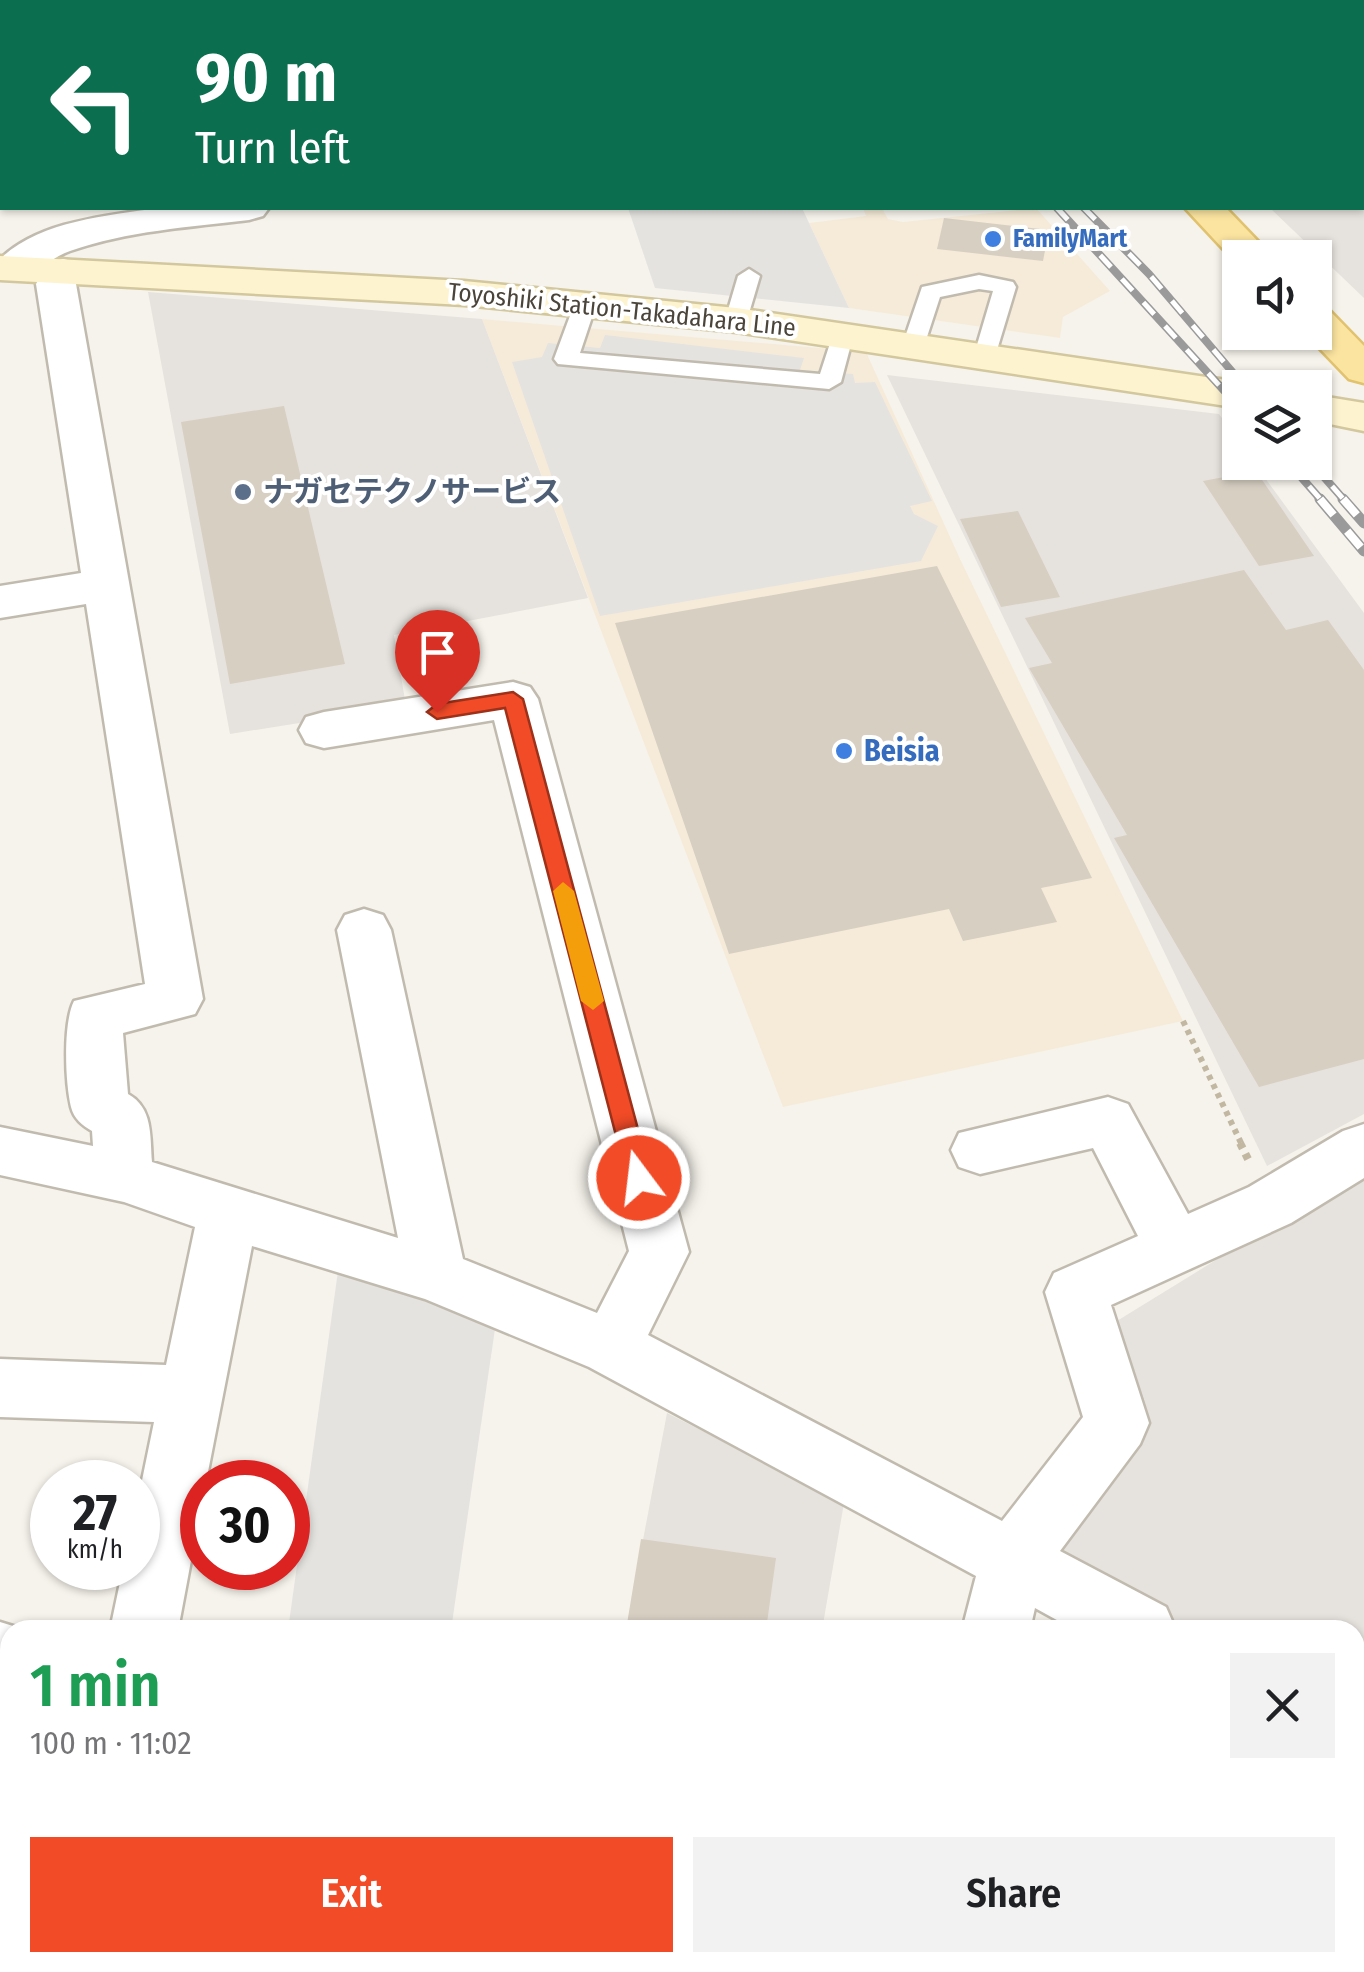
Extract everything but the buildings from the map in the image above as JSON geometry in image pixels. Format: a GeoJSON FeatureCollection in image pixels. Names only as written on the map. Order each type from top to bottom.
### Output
{"type":"FeatureCollection","features":[{"type":"Feature","properties":{"kind":"main road"},"geometry":{"type":"LineString","coordinates":[[1206,210],[1236,240]]}},
{"type":"Feature","properties":{"kind":"main road","name":"Toyoshiki Station-Takadahara Line"},"geometry":{"type":"LineString","coordinates":[[7,268],[464,294],[736,320],[842,332],[1222,392]]}},
{"type":"Feature","properties":{"kind":"main road"},"geometry":{"type":"LineString","coordinates":[[1332,337],[1364,370]]}},
{"type":"Feature","properties":{"kind":"main road"},"geometry":{"type":"LineString","coordinates":[[1332,411],[1364,417]]}},
{"type":"Feature","properties":{"kind":"street"},"geometry":{"type":"LineString","coordinates":[[7,268],[29,251],[62,240],[129,224],[234,210]]}},
{"type":"Feature","properties":{"kind":"street"},"geometry":{"type":"LineString","coordinates":[[63,271],[56,284],[175,999],[94,1017],[100,1108],[120,1118],[124,1177]]}},
{"type":"Feature","properties":{"kind":"street"},"geometry":{"type":"LineString","coordinates":[[0,602],[106,584]]}},
{"type":"Feature","properties":{"kind":"street"},"geometry":{"type":"LineString","coordinates":[[324,730],[513,699],[659,1252],[611,1347]]}},
{"type":"Feature","properties":{"kind":"street"},"geometry":{"type":"LineString","coordinates":[[364,930],[427,1287]]}},
{"type":"Feature","properties":{"kind":"street"},"geometry":{"type":"LineString","coordinates":[[980,1150],[1108,1122],[1175,1249]]}},
{"type":"Feature","properties":{"kind":"street"},"geometry":{"type":"LineString","coordinates":[[998,1620],[1012,1560],[1117,1422],[1076,1292],[1270,1204],[1364,1148]]}},
{"type":"Feature","properties":{"kind":"street"},"geometry":{"type":"LineString","coordinates":[[0,1151],[124,1177],[427,1287],[611,1347],[1123,1620]]}},
{"type":"Feature","properties":{"kind":"street"},"geometry":{"type":"LineString","coordinates":[[146,1620],[228,1213]]}},
{"type":"Feature","properties":{"kind":"street"},"geometry":{"type":"LineString","coordinates":[[0,1388],[191,1395]]}},
{"type":"Feature","properties":{"kind":"lane"},"geometry":{"type":"LineString","coordinates":[[736,320],[749,276]]}},
{"type":"Feature","properties":{"kind":"lane"},"geometry":{"type":"LineString","coordinates":[[914,344],[930,292],[979,282],[1005,286],[986,355]]}},
{"type":"Feature","properties":{"kind":"lane"},"geometry":{"type":"LineString","coordinates":[[586,305],[566,358],[828,382],[842,332]]}},
{"type":"Feature","properties":{"kind":"path"},"geometry":{"type":"LineString","coordinates":[[1183,1022],[1270,1204]]}},
{"type":"Feature","properties":{"kind":"shaded area"},"geometry":{"type":"Polygon","coordinates":[[[629,210],[803,210],[849,308],[655,288],[629,210]]]}},
{"type":"Feature","properties":{"kind":"shaded area"},"geometry":{"type":"Polygon","coordinates":[[[864,210],[883,210],[888,219],[903,222],[1038,210],[1110,291],[1063,317],[1060,338],[849,308],[809,223],[866,216],[864,210]]]}},
{"type":"Feature","properties":{"kind":"shaded area"},"geometry":{"type":"Polygon","coordinates":[[[1272,210],[1364,210],[1364,298],[1332,267],[1332,240],[1303,240],[1272,210]]]}},
{"type":"Feature","properties":{"kind":"shaded area"},"geometry":{"type":"Polygon","coordinates":[[[148,292],[482,319],[588,598],[394,635],[406,706],[230,734],[148,292]]]}},
{"type":"Feature","properties":{"kind":"shaded area"},"geometry":{"type":"Polygon","coordinates":[[[482,319],[866,352],[961,561],[1183,1021],[783,1107],[482,319]]]}},
{"type":"Feature","properties":{"kind":"shaded area"},"geometry":{"type":"Polygon","coordinates":[[[605,335],[804,358],[800,370],[853,374],[855,383],[875,382],[932,501],[910,506],[914,514],[938,526],[921,561],[600,616],[512,362],[542,357],[548,343],[600,348],[605,335]]]}},
{"type":"Feature","properties":{"kind":"shaded area"},"geometry":{"type":"Polygon","coordinates":[[[887,375],[1219,414],[1222,480],[1266,480],[1364,613],[1364,1114],[1267,1166],[887,375]]]}},
{"type":"Feature","properties":{"kind":"shaded area"},"geometry":{"type":"Polygon","coordinates":[[[1364,1169],[1364,1620],[1166,1620],[1072,1573],[1061,1542],[1099,1332],[1364,1169]]]}},
{"type":"Feature","properties":{"kind":"shaded area"},"geometry":{"type":"Polygon","coordinates":[[[338,1271],[496,1322],[452,1620],[289,1620],[294,1590],[310,1590],[310,1472],[338,1271]]]}},
{"type":"Feature","properties":{"kind":"shaded area"},"geometry":{"type":"Polygon","coordinates":[[[667,1413],[844,1503],[824,1620],[628,1620],[667,1413]]]}},
{"type":"Feature","properties":{"kind":"railway"},"geometry":{"type":"LineString","coordinates":[[1059,210],[1222,388]]}},
{"type":"Feature","properties":{"kind":"railway"},"geometry":{"type":"LineString","coordinates":[[1086,210],[1149,274],[1231,370]]}},
{"type":"Feature","properties":{"kind":"railway"},"geometry":{"type":"LineString","coordinates":[[1304,480],[1322,501]]}},
{"type":"Feature","properties":{"kind":"railway"},"geometry":{"type":"LineString","coordinates":[[1327,480],[1345,501]]}},
{"type":"Feature","properties":{"kind":"railway"},"geometry":{"type":"LineString","coordinates":[[1320,499],[1364,551]]}},
{"type":"Feature","properties":{"kind":"railway"},"geometry":{"type":"LineString","coordinates":[[1343,499],[1364,523]]}},
{"type":"Feature","properties":{"kind":"slow traffic"},"geometry":{"type":"LineString","coordinates":[[563,891],[593,1001]]}},
{"type":"Feature","properties":{"kind":"place","name":"FamilyMart"},"geometry":{"type":"Point","coordinates":[993,239]}},
{"type":"Feature","properties":{"kind":"place","name":"ナガセテクノサービス"},"geometry":{"type":"Point","coordinates":[243,492]}},
{"type":"Feature","properties":{"kind":"place","name":"Beisia"},"geometry":{"type":"Point","coordinates":[844,751]}},
{"type":"Feature","properties":{"kind":"route"},"geometry":{"type":"LineString","coordinates":[[437,712],[513,699],[639,1178]]}}]}
